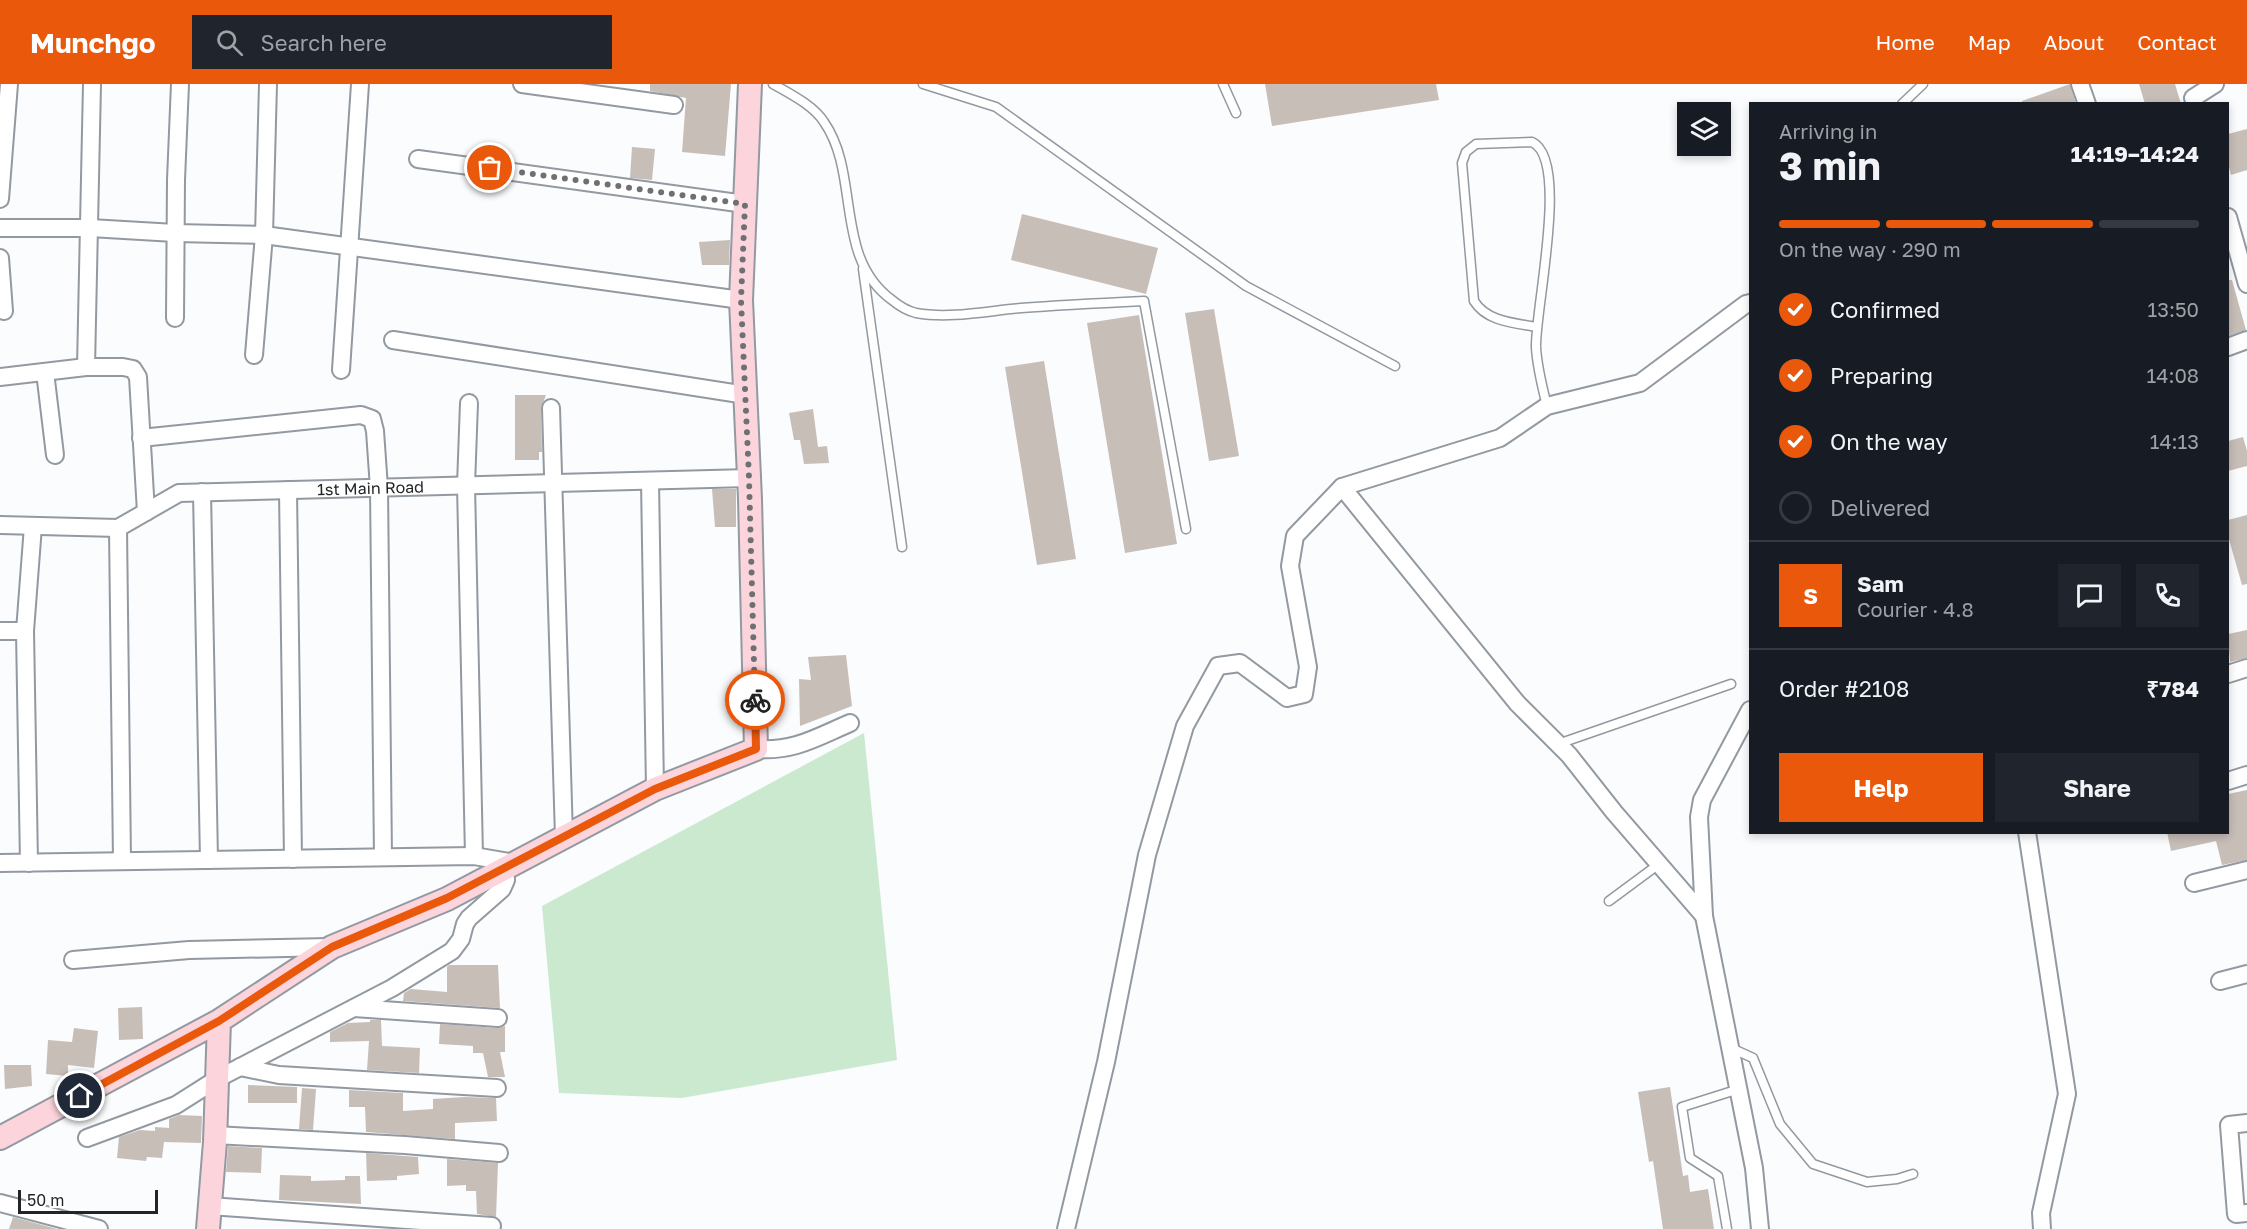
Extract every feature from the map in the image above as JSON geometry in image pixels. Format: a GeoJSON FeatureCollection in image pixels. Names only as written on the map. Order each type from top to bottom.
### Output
{"type":"FeatureCollection","features":[{"type":"Feature","properties":{"kind":"street"},"geometry":{"type":"LineString","coordinates":[[0,199],[9,84]]}},
{"type":"Feature","properties":{"kind":"street"},"geometry":{"type":"LineString","coordinates":[[86,367],[92,84]]}},
{"type":"Feature","properties":{"kind":"street"},"geometry":{"type":"LineString","coordinates":[[175,318],[175,233],[180,84]]}},
{"type":"Feature","properties":{"kind":"street"},"geometry":{"type":"LineString","coordinates":[[255,355],[264,235],[268,84]]}},
{"type":"Feature","properties":{"kind":"street"},"geometry":{"type":"LineString","coordinates":[[341,370],[360,84]]}},
{"type":"Feature","properties":{"kind":"street"},"geometry":{"type":"LineString","coordinates":[[522,84],[674,105]]}},
{"type":"Feature","properties":{"kind":"street"},"geometry":{"type":"LineString","coordinates":[[750,84],[741,300],[749,478],[756,749]]}},
{"type":"Feature","properties":{"kind":"street"},"geometry":{"type":"LineString","coordinates":[[2080,84],[2085,102]]}},
{"type":"Feature","properties":{"kind":"street"},"geometry":{"type":"LineString","coordinates":[[2192,95],[2215,84]]}},
{"type":"Feature","properties":{"kind":"street"},"geometry":{"type":"LineString","coordinates":[[418,159],[745,204]]}},
{"type":"Feature","properties":{"kind":"street"},"geometry":{"type":"LineString","coordinates":[[2229,221],[2247,285]]}},
{"type":"Feature","properties":{"kind":"street"},"geometry":{"type":"LineString","coordinates":[[0,228],[90,228],[264,235],[741,300]]}},
{"type":"Feature","properties":{"kind":"street"},"geometry":{"type":"LineString","coordinates":[[0,258],[4,311]]}},
{"type":"Feature","properties":{"kind":"street"},"geometry":{"type":"LineString","coordinates":[[1066,1229],[1106,1062],[1147,855],[1185,726],[1218,666],[1240,663],[1287,698],[1304,694],[1308,667],[1290,566],[1295,536],[1342,487],[1500,438],[1547,406],[1640,383],[1749,303]]}},
{"type":"Feature","properties":{"kind":"street"},"geometry":{"type":"LineString","coordinates":[[393,340],[746,395]]}},
{"type":"Feature","properties":{"kind":"street"},"geometry":{"type":"LineString","coordinates":[[2229,346],[2247,340]]}},
{"type":"Feature","properties":{"kind":"street"},"geometry":{"type":"LineString","coordinates":[[0,377],[86,367],[133,369],[138,377],[146,512]]}},
{"type":"Feature","properties":{"kind":"street"},"geometry":{"type":"LineString","coordinates":[[45,372],[55,454]]}},
{"type":"Feature","properties":{"kind":"street"},"geometry":{"type":"LineString","coordinates":[[469,403],[466,485],[474,856]]}},
{"type":"Feature","properties":{"kind":"street"},"geometry":{"type":"LineString","coordinates":[[551,408],[564,837]]}},
{"type":"Feature","properties":{"kind":"street"},"geometry":{"type":"LineString","coordinates":[[141,438],[361,415],[372,419],[379,488],[383,857]]}},
{"type":"Feature","properties":{"kind":"street","name":"1st Main Road"},"geometry":{"type":"LineString","coordinates":[[118,528],[179,493],[749,478]]}},
{"type":"Feature","properties":{"kind":"street"},"geometry":{"type":"LineString","coordinates":[[650,481],[655,789]]}},
{"type":"Feature","properties":{"kind":"street"},"geometry":{"type":"LineString","coordinates":[[1342,487],[1517,703],[1558,744],[1704,916]]}},
{"type":"Feature","properties":{"kind":"street"},"geometry":{"type":"LineString","coordinates":[[288,490],[293,859]]}},
{"type":"Feature","properties":{"kind":"street"},"geometry":{"type":"LineString","coordinates":[[202,492],[209,860]]}},
{"type":"Feature","properties":{"kind":"street"},"geometry":{"type":"LineString","coordinates":[[0,525],[118,528],[122,861]]}},
{"type":"Feature","properties":{"kind":"street"},"geometry":{"type":"LineString","coordinates":[[29,863],[25,631],[33,526]]}},
{"type":"Feature","properties":{"kind":"street"},"geometry":{"type":"LineString","coordinates":[[0,631],[25,631]]}},
{"type":"Feature","properties":{"kind":"street"},"geometry":{"type":"LineString","coordinates":[[2229,674],[2247,668]]}},
{"type":"Feature","properties":{"kind":"street"},"geometry":{"type":"LineString","coordinates":[[1749,712],[1701,800],[1699,817],[1704,916],[1754,1168],[1760,1229]]}},
{"type":"Feature","properties":{"kind":"street"},"geometry":{"type":"LineString","coordinates":[[0,1138],[219,1021],[332,947],[447,898],[655,789],[756,749],[790,748],[850,723]]}},
{"type":"Feature","properties":{"kind":"street"},"geometry":{"type":"LineString","coordinates":[[2229,781],[2247,775]]}},
{"type":"Feature","properties":{"kind":"street"},"geometry":{"type":"LineString","coordinates":[[2027,834],[2067,1094],[2040,1213],[2042,1229]]}},
{"type":"Feature","properties":{"kind":"street"},"geometry":{"type":"LineString","coordinates":[[0,863],[474,856],[510,865]]}},
{"type":"Feature","properties":{"kind":"street"},"geometry":{"type":"LineString","coordinates":[[87,1138],[176,1106],[217,1079],[392,988],[457,946],[469,918],[502,889],[510,865]]}},
{"type":"Feature","properties":{"kind":"street"},"geometry":{"type":"LineString","coordinates":[[2194,883],[2247,870]]}},
{"type":"Feature","properties":{"kind":"street"},"geometry":{"type":"LineString","coordinates":[[73,960],[189,950],[332,947]]}},
{"type":"Feature","properties":{"kind":"street"},"geometry":{"type":"LineString","coordinates":[[2220,981],[2247,974]]}},
{"type":"Feature","properties":{"kind":"street"},"geometry":{"type":"LineString","coordinates":[[353,1008],[498,1018]]}},
{"type":"Feature","properties":{"kind":"street"},"geometry":{"type":"LineString","coordinates":[[208,1229],[215,1135],[219,1021]]}},
{"type":"Feature","properties":{"kind":"street"},"geometry":{"type":"LineString","coordinates":[[240,1067],[279,1075],[497,1088]]}},
{"type":"Feature","properties":{"kind":"street"},"geometry":{"type":"LineString","coordinates":[[2247,1123],[2229,1125],[2236,1214],[2247,1213]]}},
{"type":"Feature","properties":{"kind":"street"},"geometry":{"type":"LineString","coordinates":[[215,1135],[405,1144],[499,1153]]}},
{"type":"Feature","properties":{"kind":"street"},"geometry":{"type":"LineString","coordinates":[[0,1203],[99,1229]]}},
{"type":"Feature","properties":{"kind":"street"},"geometry":{"type":"LineString","coordinates":[[210,1206],[492,1226]]}},
{"type":"Feature","properties":{"kind":"lane"},"geometry":{"type":"LineString","coordinates":[[773,84],[800,100],[824,120],[836,144],[851,230],[862,262],[878,290],[896,303],[915,312],[954,314],[1055,305],[1144,301],[1186,529]]}},
{"type":"Feature","properties":{"kind":"lane"},"geometry":{"type":"LineString","coordinates":[[923,84],[996,107],[1246,286],[1395,366]]}},
{"type":"Feature","properties":{"kind":"lane"},"geometry":{"type":"LineString","coordinates":[[1223,84],[1236,113]]}},
{"type":"Feature","properties":{"kind":"lane"},"geometry":{"type":"LineString","coordinates":[[1904,102],[1923,84]]}},
{"type":"Feature","properties":{"kind":"lane"},"geometry":{"type":"LineString","coordinates":[[1537,327],[1489,315],[1480,311],[1474,301],[1462,162],[1466,152],[1476,144],[1532,142],[1539,145],[1545,154],[1549,184],[1550,227],[1536,345],[1538,371],[1547,406]]}},
{"type":"Feature","properties":{"kind":"lane"},"geometry":{"type":"LineString","coordinates":[[862,262],[902,547]]}},
{"type":"Feature","properties":{"kind":"lane"},"geometry":{"type":"LineString","coordinates":[[1558,744],[1731,684]]}},
{"type":"Feature","properties":{"kind":"lane"},"geometry":{"type":"LineString","coordinates":[[1609,901],[1659,864]]}},
{"type":"Feature","properties":{"kind":"lane"},"geometry":{"type":"LineString","coordinates":[[1730,1047],[1753,1058],[1780,1124],[1813,1164],[1867,1182],[1897,1179],[1912,1174]]}},
{"type":"Feature","properties":{"kind":"lane"},"geometry":{"type":"LineString","coordinates":[[1727,1229],[1718,1176],[1690,1158],[1682,1107],[1738,1089]]}},
{"type":"Feature","properties":{"kind":"green space"},"geometry":{"type":"Polygon","coordinates":[[[864,733],[897,1060],[682,1098],[559,1093],[542,906],[864,733]]]}},
{"type":"Feature","properties":{"kind":"building"},"geometry":{"type":"Polygon","coordinates":[[[650,84],[731,84],[725,156],[682,152],[686,98],[650,91],[650,84]]]}},
{"type":"Feature","properties":{"kind":"building"},"geometry":{"type":"Polygon","coordinates":[[[1265,84],[1436,84],[1439,100],[1272,126],[1265,84]]]}},
{"type":"Feature","properties":{"kind":"building"},"geometry":{"type":"Polygon","coordinates":[[[2070,84],[2075,102],[2022,102],[2070,84]]]}},
{"type":"Feature","properties":{"kind":"building"},"geometry":{"type":"Polygon","coordinates":[[[2139,84],[2175,84],[2180,102],[2144,102],[2139,84]]]}},
{"type":"Feature","properties":{"kind":"building"},"geometry":{"type":"Polygon","coordinates":[[[2247,129],[2247,170],[2231,175],[2229,167],[2229,134],[2247,129]]]}},
{"type":"Feature","properties":{"kind":"building"},"geometry":{"type":"Polygon","coordinates":[[[632,147],[655,149],[652,180],[630,178],[632,147]]]}},
{"type":"Feature","properties":{"kind":"building"},"geometry":{"type":"Polygon","coordinates":[[[1022,214],[1158,248],[1146,294],[1011,260],[1022,214]]]}},
{"type":"Feature","properties":{"kind":"building"},"geometry":{"type":"Polygon","coordinates":[[[730,240],[729,265],[702,265],[699,242],[730,240]]]}},
{"type":"Feature","properties":{"kind":"building"},"geometry":{"type":"Polygon","coordinates":[[[2229,280],[2232,280],[2246,330],[2229,336],[2229,280]]]}},
{"type":"Feature","properties":{"kind":"building"},"geometry":{"type":"Polygon","coordinates":[[[1214,309],[1239,456],[1209,461],[1185,313],[1214,309]]]}},
{"type":"Feature","properties":{"kind":"building"},"geometry":{"type":"Polygon","coordinates":[[[1139,315],[1177,544],[1125,553],[1087,323],[1139,315]]]}},
{"type":"Feature","properties":{"kind":"building"},"geometry":{"type":"Polygon","coordinates":[[[1044,361],[1076,559],[1037,565],[1005,367],[1044,361]]]}},
{"type":"Feature","properties":{"kind":"building"},"geometry":{"type":"Polygon","coordinates":[[[515,395],[546,395],[541,408],[542,452],[539,452],[539,460],[515,460],[515,395]]]}},
{"type":"Feature","properties":{"kind":"building"},"geometry":{"type":"Polygon","coordinates":[[[813,409],[818,447],[827,446],[829,463],[804,464],[800,440],[794,440],[789,413],[813,409]]]}},
{"type":"Feature","properties":{"kind":"building"},"geometry":{"type":"Polygon","coordinates":[[[2243,437],[2247,451],[2247,466],[2229,471],[2229,441],[2243,437]]]}},
{"type":"Feature","properties":{"kind":"building"},"geometry":{"type":"Polygon","coordinates":[[[712,489],[736,489],[736,527],[715,527],[712,489]]]}},
{"type":"Feature","properties":{"kind":"building"},"geometry":{"type":"Polygon","coordinates":[[[2247,515],[2247,584],[2242,585],[2229,540],[2229,520],[2247,515]]]}},
{"type":"Feature","properties":{"kind":"building"},"geometry":{"type":"Polygon","coordinates":[[[2247,630],[2247,658],[2230,662],[2229,634],[2247,630]]]}},
{"type":"Feature","properties":{"kind":"building"},"geometry":{"type":"Polygon","coordinates":[[[846,655],[852,706],[800,726],[799,679],[811,680],[808,657],[846,655]]]}},
{"type":"Feature","properties":{"kind":"building"},"geometry":{"type":"Polygon","coordinates":[[[2247,790],[2247,860],[2222,865],[2216,841],[2171,851],[2167,834],[2229,834],[2229,794],[2247,790]]]}},
{"type":"Feature","properties":{"kind":"building"},"geometry":{"type":"Polygon","coordinates":[[[449,965],[498,965],[500,1008],[403,1001],[404,993],[411,989],[447,992],[447,967],[449,965]]]}},
{"type":"Feature","properties":{"kind":"building"},"geometry":{"type":"Polygon","coordinates":[[[142,1007],[143,1039],[119,1040],[118,1008],[142,1007]]]}},
{"type":"Feature","properties":{"kind":"building"},"geometry":{"type":"Polygon","coordinates":[[[370,1020],[381,1020],[382,1046],[420,1048],[419,1073],[367,1070],[369,1041],[330,1042],[330,1032],[348,1023],[370,1022],[370,1020]]]}},
{"type":"Feature","properties":{"kind":"building"},"geometry":{"type":"Polygon","coordinates":[[[440,1024],[497,1028],[505,1026],[505,1052],[500,1052],[505,1077],[488,1077],[483,1053],[473,1053],[473,1046],[439,1044],[440,1024]]]}},
{"type":"Feature","properties":{"kind":"building"},"geometry":{"type":"Polygon","coordinates":[[[74,1028],[98,1031],[94,1068],[68,1065],[68,1076],[46,1074],[48,1040],[72,1042],[74,1028]]]}},
{"type":"Feature","properties":{"kind":"building"},"geometry":{"type":"Polygon","coordinates":[[[4,1065],[31,1065],[32,1086],[5,1089],[4,1065]]]}},
{"type":"Feature","properties":{"kind":"building"},"geometry":{"type":"Polygon","coordinates":[[[248,1085],[297,1087],[297,1103],[248,1103],[248,1085]]]}},
{"type":"Feature","properties":{"kind":"building"},"geometry":{"type":"Polygon","coordinates":[[[1670,1087],[1683,1176],[1688,1175],[1690,1192],[1708,1189],[1714,1229],[1663,1229],[1653,1161],[1649,1162],[1638,1092],[1670,1087]]]}},
{"type":"Feature","properties":{"kind":"building"},"geometry":{"type":"Polygon","coordinates":[[[302,1088],[316,1089],[313,1130],[299,1129],[302,1088]]]}},
{"type":"Feature","properties":{"kind":"building"},"geometry":{"type":"Polygon","coordinates":[[[349,1090],[403,1093],[403,1111],[433,1109],[433,1099],[496,1098],[497,1121],[455,1123],[455,1139],[366,1132],[365,1107],[349,1107],[349,1090]]]}},
{"type":"Feature","properties":{"kind":"building"},"geometry":{"type":"Polygon","coordinates":[[[179,1115],[202,1116],[201,1143],[164,1142],[162,1158],[147,1157],[146,1161],[117,1158],[119,1137],[140,1130],[155,1131],[155,1127],[169,1128],[169,1119],[179,1115]]]}},
{"type":"Feature","properties":{"kind":"building"},"geometry":{"type":"Polygon","coordinates":[[[228,1146],[262,1148],[261,1173],[226,1172],[228,1146]]]}},
{"type":"Feature","properties":{"kind":"building"},"geometry":{"type":"Polygon","coordinates":[[[366,1153],[418,1157],[419,1174],[397,1176],[397,1180],[367,1181],[366,1153]]]}},
{"type":"Feature","properties":{"kind":"building"},"geometry":{"type":"Polygon","coordinates":[[[447,1159],[498,1163],[496,1217],[477,1214],[476,1191],[466,1191],[466,1185],[447,1186],[447,1159]]]}},
{"type":"Feature","properties":{"kind":"building"},"geometry":{"type":"Polygon","coordinates":[[[280,1175],[311,1176],[311,1181],[345,1180],[345,1176],[360,1176],[361,1204],[279,1200],[280,1175]]]}},
{"type":"Feature","properties":{"kind":"building"},"geometry":{"type":"Polygon","coordinates":[[[13,1217],[57,1229],[9,1229],[13,1217]]]}},
{"type":"Feature","properties":{"kind":"way so far"},"geometry":{"type":"LineString","coordinates":[[490,168],[745,204],[741,300],[755,700]]}},
{"type":"Feature","properties":{"kind":"route"},"geometry":{"type":"LineString","coordinates":[[80,1096],[219,1021],[332,947],[447,898],[655,789],[756,749],[755,700]]}}]}
